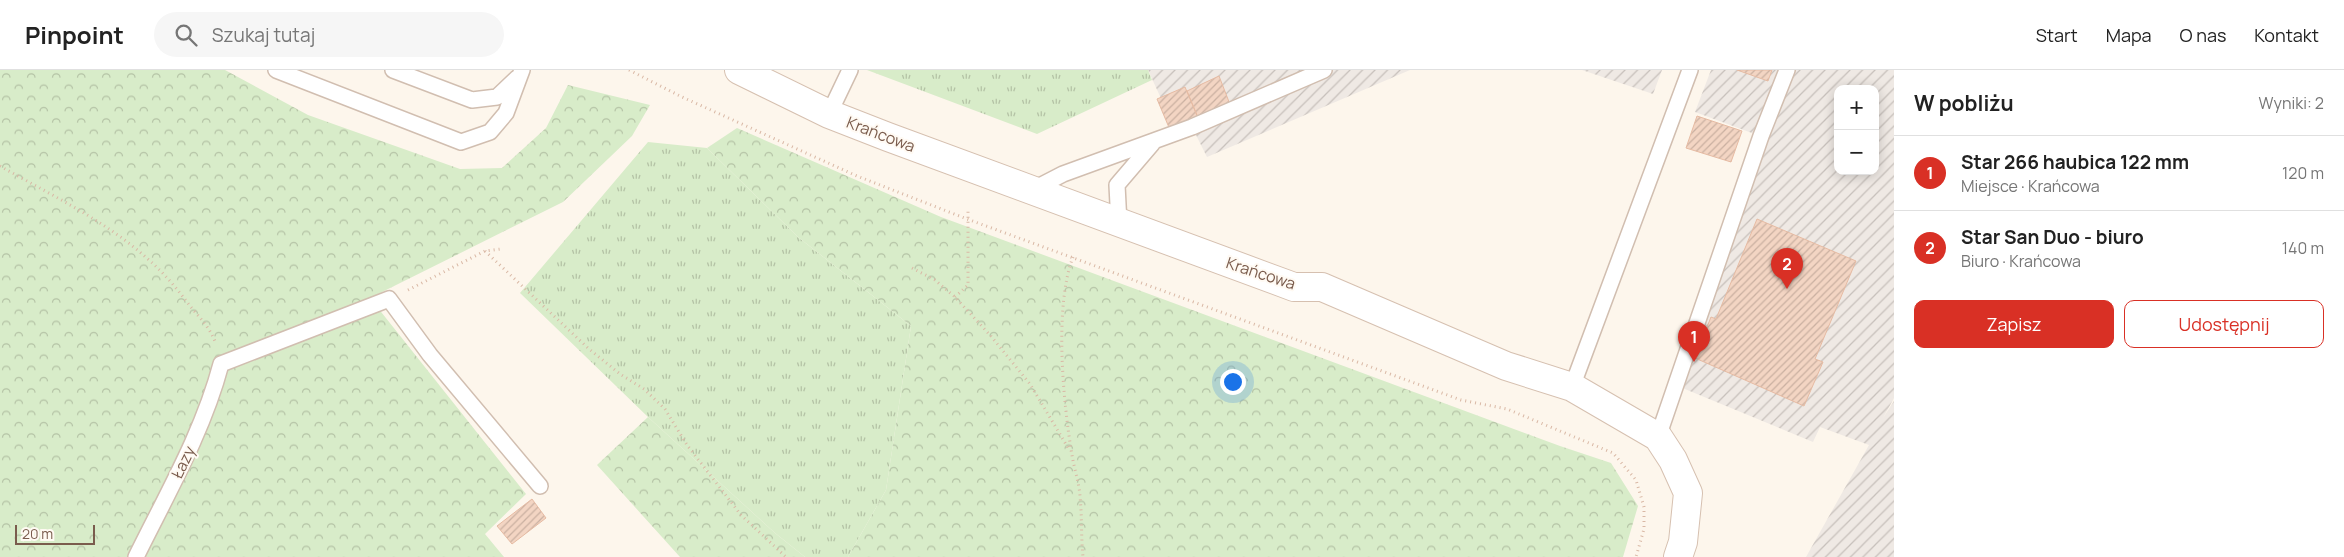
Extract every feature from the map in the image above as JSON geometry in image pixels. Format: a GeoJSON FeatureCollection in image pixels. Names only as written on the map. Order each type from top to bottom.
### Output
{"type":"FeatureCollection","features":[{"type":"Feature","properties":{"kind":"street","name":"Krańcowa"},"geometry":{"type":"LineString","coordinates":[[739,70],[830,114],[1119,224],[1294,287],[1322,288],[1506,366],[1572,387],[1658,437],[1673,460],[1688,493],[1684,542],[1678,557]]}},
{"type":"Feature","properties":{"kind":"lane"},"geometry":{"type":"LineString","coordinates":[[276,70],[461,142],[490,132],[506,113],[522,72]]}},
{"type":"Feature","properties":{"kind":"lane"},"geometry":{"type":"LineString","coordinates":[[393,70],[472,100],[498,97],[522,72]]}},
{"type":"Feature","properties":{"kind":"lane"},"geometry":{"type":"LineString","coordinates":[[830,114],[850,70]]}},
{"type":"Feature","properties":{"kind":"lane"},"geometry":{"type":"LineString","coordinates":[[1031,190],[1063,174],[1153,143],[1324,70]]}},
{"type":"Feature","properties":{"kind":"lane"},"geometry":{"type":"LineString","coordinates":[[1572,387],[1690,70]]}},
{"type":"Feature","properties":{"kind":"lane"},"geometry":{"type":"LineString","coordinates":[[1658,437],[1761,136],[1787,70]]}},
{"type":"Feature","properties":{"kind":"lane"},"geometry":{"type":"LineString","coordinates":[[1119,224],[1117,185],[1153,143]]}},
{"type":"Feature","properties":{"kind":"lane"},"geometry":{"type":"LineString","coordinates":[[221,364],[389,299],[430,355],[540,486]]}},
{"type":"Feature","properties":{"kind":"lane","name":"Łazy"},"geometry":{"type":"LineString","coordinates":[[136,557],[200,426],[213,394],[221,364]]}},
{"type":"Feature","properties":{"kind":"path"},"geometry":{"type":"LineString","coordinates":[[629,70],[682,97],[857,176],[1461,400],[1507,409],[1613,452],[1636,480],[1644,507],[1644,529],[1636,557]]}},
{"type":"Feature","properties":{"kind":"path"},"geometry":{"type":"LineString","coordinates":[[0,166],[86,215],[126,241],[149,260],[173,284],[214,336],[221,364]]}},
{"type":"Feature","properties":{"kind":"path"},"geometry":{"type":"LineString","coordinates":[[955,297],[968,285],[968,208]]}},
{"type":"Feature","properties":{"kind":"path"},"geometry":{"type":"LineString","coordinates":[[389,299],[485,251],[501,249]]}},
{"type":"Feature","properties":{"kind":"path"},"geometry":{"type":"LineString","coordinates":[[485,251],[590,349],[620,374],[644,390],[664,409],[687,445],[741,514],[786,557]]}},
{"type":"Feature","properties":{"kind":"path"},"geometry":{"type":"LineString","coordinates":[[1073,257],[1068,268],[1062,303],[1064,379],[1072,454],[1080,494],[1083,557]]}},
{"type":"Feature","properties":{"kind":"path"},"geometry":{"type":"LineString","coordinates":[[912,268],[935,280],[955,297],[1030,384],[1072,454]]}},
{"type":"Feature","properties":{"kind":"shaded area"},"geometry":{"type":"Polygon","coordinates":[[[1148,70],[1410,70],[1207,157],[1192,127],[1164,105],[1148,70]]]}},
{"type":"Feature","properties":{"kind":"shaded area"},"geometry":{"type":"Polygon","coordinates":[[[1582,70],[1662,70],[1653,94],[1582,70]]]}},
{"type":"Feature","properties":{"kind":"shaded area"},"geometry":{"type":"Polygon","coordinates":[[[1711,70],[1894,70],[1894,398],[1883,418],[1894,401],[1894,557],[1806,557],[1869,445],[1820,427],[1813,442],[1680,387],[1760,136],[1695,112],[1711,70]]]}},
{"type":"Feature","properties":{"kind":"green space"},"geometry":{"type":"Polygon","coordinates":[[[0,70],[225,70],[308,115],[460,169],[502,168],[546,128],[568,85],[650,105],[632,136],[563,202],[370,298],[526,494],[485,534],[504,557],[0,557],[0,70]]]}},
{"type":"Feature","properties":{"kind":"green space"},"geometry":{"type":"Polygon","coordinates":[[[867,70],[1148,70],[1152,80],[1037,134],[867,70]]]}},
{"type":"Feature","properties":{"kind":"green space"},"geometry":{"type":"Polygon","coordinates":[[[737,128],[941,217],[1560,446],[1611,463],[1638,506],[1623,557],[848,557],[886,490],[911,326],[798,237],[707,148],[737,128]]]}},
{"type":"Feature","properties":{"kind":"green space"},"geometry":{"type":"Polygon","coordinates":[[[648,142],[707,148],[798,237],[911,326],[886,490],[848,557],[805,557],[775,533],[648,417],[520,293],[648,142]]]}},
{"type":"Feature","properties":{"kind":"green space"},"geometry":{"type":"Polygon","coordinates":[[[648,417],[775,533],[805,557],[680,557],[597,465],[648,417]]]}},
{"type":"Feature","properties":{"kind":"building"},"geometry":{"type":"Polygon","coordinates":[[[1737,70],[1772,70],[1768,81],[1737,70]]]}},
{"type":"Feature","properties":{"kind":"building"},"geometry":{"type":"Polygon","coordinates":[[[1219,76],[1231,107],[1199,120],[1187,91],[1219,76]]]}},
{"type":"Feature","properties":{"kind":"building"},"geometry":{"type":"Polygon","coordinates":[[[1185,87],[1201,125],[1173,137],[1157,99],[1185,87]]]}},
{"type":"Feature","properties":{"kind":"building"},"geometry":{"type":"Polygon","coordinates":[[[1697,116],[1742,131],[1731,162],[1686,148],[1697,116]]]}},
{"type":"Feature","properties":{"kind":"building"},"geometry":{"type":"Polygon","coordinates":[[[1757,219],[1856,261],[1815,359],[1823,362],[1804,406],[1695,358],[1711,317],[1716,319],[1757,219]]]}},
{"type":"Feature","properties":{"kind":"building"},"geometry":{"type":"Polygon","coordinates":[[[532,499],[546,518],[512,544],[497,526],[532,499]]]}},
{"type":"Feature","properties":{"kind":"place","name":"Star San Duo - biuro"},"geometry":{"type":"Point","coordinates":[1787,289]}},
{"type":"Feature","properties":{"kind":"place","name":"Star 266 haubica 122 mm"},"geometry":{"type":"Point","coordinates":[1694,362]}}]}
